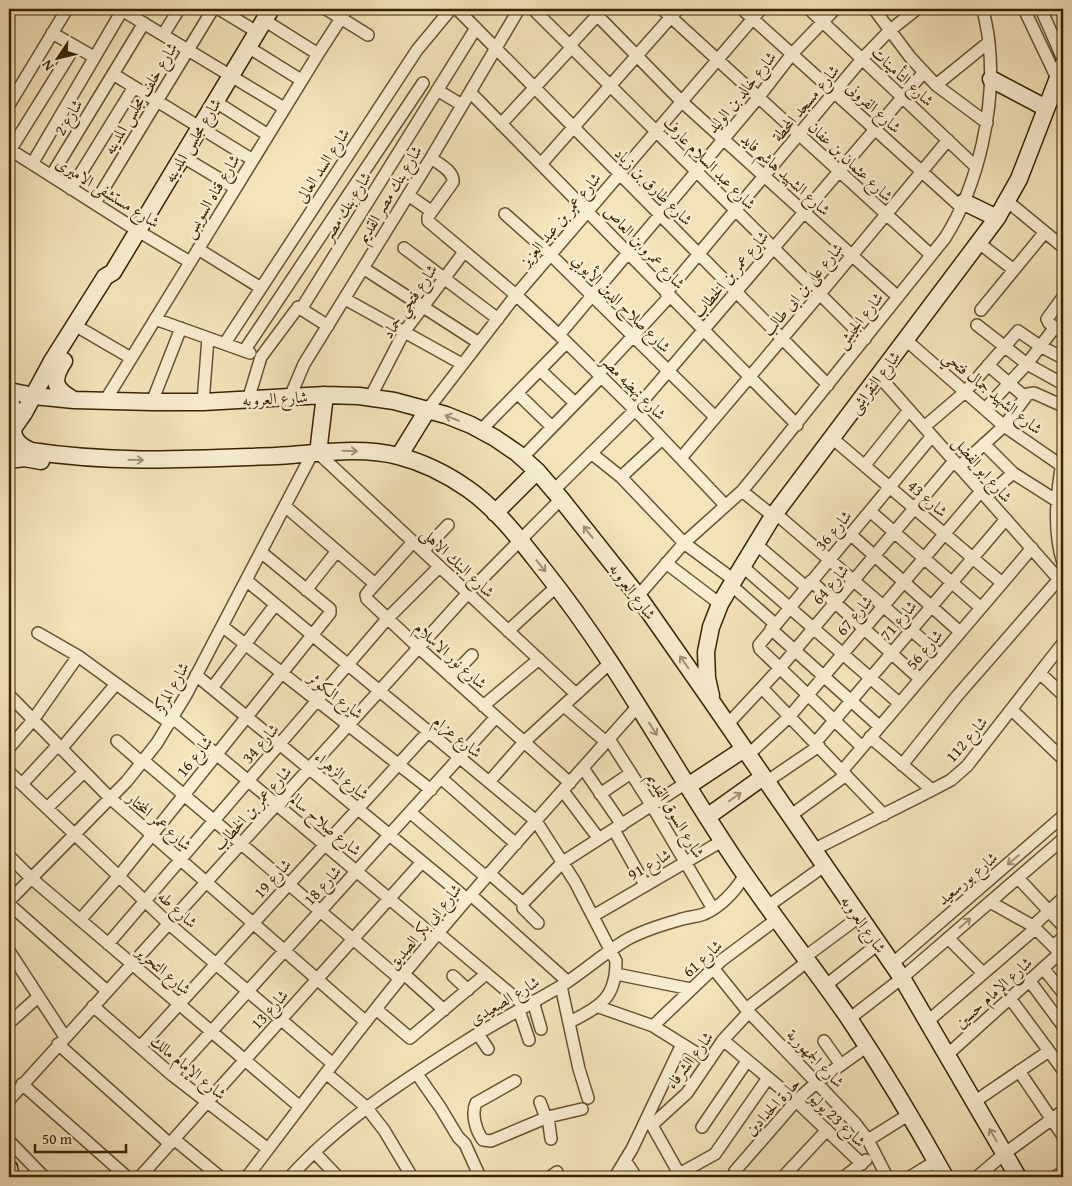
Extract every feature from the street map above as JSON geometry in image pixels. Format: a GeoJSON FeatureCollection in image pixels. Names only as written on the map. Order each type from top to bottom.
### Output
{"type":"FeatureCollection","features":[{"type":"Feature","properties":{"kind":"street"},"geometry":{"type":"LineString","coordinates":[[9,104],[67,9]]}},
{"type":"Feature","properties":{"kind":"street"},"geometry":{"type":"LineString","coordinates":[[32,164],[122,9],[284,108]]}},
{"type":"Feature","properties":{"kind":"street"},"geometry":{"type":"LineString","coordinates":[[163,35],[179,9]]}},
{"type":"Feature","properties":{"kind":"street","name":"شارع خلف مجلس المدينه"},"geometry":{"type":"LineString","coordinates":[[95,204],[213,9]]}},
{"type":"Feature","properties":{"kind":"street"},"geometry":{"type":"LineString","coordinates":[[219,9],[264,20],[318,54]]}},
{"type":"Feature","properties":{"kind":"street"},"geometry":{"type":"LineString","coordinates":[[326,9],[344,13],[368,35]]}},
{"type":"Feature","properties":{"kind":"street","name":"شارع طارق بن زياد"},"geometry":{"type":"LineString","coordinates":[[457,9],[828,385]]}},
{"type":"Feature","properties":{"kind":"street","name":"شارع بنك مصر القديم"},"geometry":{"type":"LineString","coordinates":[[290,397],[304,364],[431,158],[519,9]]}},
{"type":"Feature","properties":{"kind":"street","name":"شارع عبد السلام عارف"},"geometry":{"type":"LineString","coordinates":[[533,9],[864,339]]}},
{"type":"Feature","properties":{"kind":"street","name":"شارع عثمان بن عفان"},"geometry":{"type":"LineString","coordinates":[[662,9],[674,13],[717,60],[931,255]]}},
{"type":"Feature","properties":{"kind":"street","name":"شارع الفرونى"},"geometry":{"type":"LineString","coordinates":[[742,9],[922,172],[963,205]]}},
{"type":"Feature","properties":{"kind":"street","name":"شارع عمر بن عبد العزيز"},"geometry":{"type":"LineString","coordinates":[[428,409],[516,295],[761,9]]}},
{"type":"Feature","properties":{"kind":"street","name":"شارع التأمينات"},"geometry":{"type":"LineString","coordinates":[[809,9],[976,167]]}},
{"type":"Feature","properties":{"kind":"street","name":"شارع خالد بن الوليد"},"geometry":{"type":"LineString","coordinates":[[481,430],[540,370],[592,296],[758,98],[792,54],[835,9]]}},
{"type":"Feature","properties":{"kind":"street"},"geometry":{"type":"LineString","coordinates":[[874,9],[889,31],[936,85],[987,123]]}},
{"type":"Feature","properties":{"kind":"street","name":"شارع مسجد المحطة"},"geometry":{"type":"LineString","coordinates":[[522,458],[599,376],[862,59],[889,31],[917,9]]}},
{"type":"Feature","properties":{"kind":"street","name":"شارع الجيش"},"geometry":{"type":"LineString","coordinates":[[638,596],[684,543],[742,491],[797,425],[945,238],[963,205],[976,167],[987,123],[991,79],[990,42],[983,9]]}},
{"type":"Feature","properties":{"kind":"street"},"geometry":{"type":"LineString","coordinates":[[1024,9],[1061,78]]}},
{"type":"Feature","properties":{"kind":"street"},"geometry":{"type":"LineString","coordinates":[[1041,9],[1063,59]]}},
{"type":"Feature","properties":{"kind":"street","name":"شارع السد العالى"},"geometry":{"type":"LineString","coordinates":[[225,343],[444,11]]}},
{"type":"Feature","properties":{"kind":"street"},"geometry":{"type":"LineString","coordinates":[[501,124],[571,46],[597,11]]}},
{"type":"Feature","properties":{"kind":"street","name":"شارع الشهيد هاشم فايد"},"geometry":{"type":"LineString","coordinates":[[597,11],[681,101],[898,297]]}},
{"type":"Feature","properties":{"kind":"street","name":"شارع قناه السويس"},"geometry":{"type":"LineString","coordinates":[[105,401],[344,13]]}},
{"type":"Feature","properties":{"kind":"street"},"geometry":{"type":"LineString","coordinates":[[541,164],[674,13]]}},
{"type":"Feature","properties":{"kind":"street","name":"شارع مجلس المدينه"},"geometry":{"type":"LineString","coordinates":[[10,431],[24,413],[52,361],[105,277],[113,272],[264,20]]}},
{"type":"Feature","properties":{"kind":"street","name":"شارع 2"},"geometry":{"type":"LineString","coordinates":[[52,176],[144,23]]}},
{"type":"Feature","properties":{"kind":"street","name":"شارع بنك مصر"},"geometry":{"type":"LineString","coordinates":[[248,400],[261,357],[298,307],[303,306],[476,28]]}},
{"type":"Feature","properties":{"kind":"street"},"geometry":{"type":"LineString","coordinates":[[52,33],[94,57]]}},
{"type":"Feature","properties":{"kind":"street"},"geometry":{"type":"LineString","coordinates":[[936,85],[990,42]]}},
{"type":"Feature","properties":{"kind":"street"},"geometry":{"type":"LineString","coordinates":[[9,150],[75,46]]}},
{"type":"Feature","properties":{"kind":"street"},"geometry":{"type":"LineString","coordinates":[[248,47],[301,80]]}},
{"type":"Feature","properties":{"kind":"street","name":"شارع عمر بن الخطاب"},"geometry":{"type":"LineString","coordinates":[[9,1100],[61,1040],[468,593],[520,539],[591,453],[635,410],[924,72]]}},
{"type":"Feature","properties":{"kind":"street"},"geometry":{"type":"LineString","coordinates":[[113,74],[252,160]]}},
{"type":"Feature","properties":{"kind":"street","name":"شارع النقراشى"},"geometry":{"type":"LineString","coordinates":[[712,702],[706,678],[706,652],[710,628],[720,604],[774,514],[997,218],[1031,153],[1046,108],[1061,78]]}},
{"type":"Feature","properties":{"kind":"street"},"geometry":{"type":"LineString","coordinates":[[991,79],[1046,108]]}},
{"type":"Feature","properties":{"kind":"street"},"geometry":{"type":"LineString","coordinates":[[244,351],[423,83]]}},
{"type":"Feature","properties":{"kind":"street"},"geometry":{"type":"LineString","coordinates":[[71,189],[134,87]]}},
{"type":"Feature","properties":{"kind":"street"},"geometry":{"type":"LineString","coordinates":[[437,90],[462,106]]}},
{"type":"Feature","properties":{"kind":"street","name":"شارع عمرو بن العاص"},"geometry":{"type":"LineString","coordinates":[[470,92],[797,425]]}},
{"type":"Feature","properties":{"kind":"street"},"geometry":{"type":"LineString","coordinates":[[216,102],[268,135]]}},
{"type":"Feature","properties":{"kind":"street","name":"شارع على بن ابى طالب"},"geometry":{"type":"LineString","coordinates":[[681,458],[948,140]]}},
{"type":"Feature","properties":{"kind":"street","name":"شارع مستشفى الاميرى"},"geometry":{"type":"LineString","coordinates":[[9,150],[190,262]]}},
{"type":"Feature","properties":{"kind":"street"},"geometry":{"type":"LineString","coordinates":[[182,157],[235,188]]}},
{"type":"Feature","properties":{"kind":"street"},"geometry":{"type":"LineString","coordinates":[[408,195],[431,211],[453,182],[452,174],[431,158]]}},
{"type":"Feature","properties":{"kind":"street"},"geometry":{"type":"LineString","coordinates":[[1007,201],[1063,247]]}},
{"type":"Feature","properties":{"kind":"street"},"geometry":{"type":"LineString","coordinates":[[963,205],[997,218]]}},
{"type":"Feature","properties":{"kind":"street","name":"شارع نهضه مصر"},"geometry":{"type":"LineString","coordinates":[[431,211],[428,221],[516,295],[635,410],[725,505]]}},
{"type":"Feature","properties":{"kind":"street","name":"شارع صلاح الدين الأيوبي"},"geometry":{"type":"LineString","coordinates":[[505,214],[551,255],[715,417]]}},
{"type":"Feature","properties":{"kind":"street"},"geometry":{"type":"LineString","coordinates":[[981,310],[1045,232]]}},
{"type":"Feature","properties":{"kind":"street"},"geometry":{"type":"LineString","coordinates":[[979,243],[1014,270]]}},
{"type":"Feature","properties":{"kind":"street"},"geometry":{"type":"LineString","coordinates":[[404,248],[498,319]]}},
{"type":"Feature","properties":{"kind":"street"},"geometry":{"type":"LineString","coordinates":[[198,249],[261,288]]}},
{"type":"Feature","properties":{"kind":"street","name":"شارع فتحي حماد"},"geometry":{"type":"LineString","coordinates":[[370,398],[404,332],[464,252]]}},
{"type":"Feature","properties":{"kind":"street"},"geometry":{"type":"LineString","coordinates":[[363,268],[479,343]]}},
{"type":"Feature","properties":{"kind":"street","name":"شارع مجلس المدينه"},"geometry":{"type":"LineString","coordinates":[[74,400],[59,390],[55,377],[114,282],[113,272]]}},
{"type":"Feature","properties":{"kind":"street"},"geometry":{"type":"LineString","coordinates":[[985,410],[1027,364],[1040,346],[1059,330],[1047,319],[1063,297]]}},
{"type":"Feature","properties":{"kind":"street"},"geometry":{"type":"LineString","coordinates":[[344,299],[462,364]]}},
{"type":"Feature","properties":{"kind":"street"},"geometry":{"type":"LineString","coordinates":[[298,307],[328,326]]}},
{"type":"Feature","properties":{"kind":"street"},"geometry":{"type":"LineString","coordinates":[[155,319],[261,357]]}},
{"type":"Feature","properties":{"kind":"street"},"geometry":{"type":"LineString","coordinates":[[977,325],[1027,364],[1063,384]]}},
{"type":"Feature","properties":{"kind":"street"},"geometry":{"type":"LineString","coordinates":[[152,402],[181,328]]}},
{"type":"Feature","properties":{"kind":"street"},"geometry":{"type":"LineString","coordinates":[[83,330],[131,358]]}},
{"type":"Feature","properties":{"kind":"street"},"geometry":{"type":"LineString","coordinates":[[924,427],[966,392],[1018,332],[1063,358]]}},
{"type":"Feature","properties":{"kind":"street"},"geometry":{"type":"LineString","coordinates":[[203,402],[208,338]]}},
{"type":"Feature","properties":{"kind":"street","name":"شارع الشهيد جمال فتحي"},"geometry":{"type":"LineString","coordinates":[[906,340],[1004,426],[1062,461]]}},
{"type":"Feature","properties":{"kind":"street"},"geometry":{"type":"LineString","coordinates":[[988,365],[1025,397],[1028,394],[1034,393],[1063,406]]}},
{"type":"Feature","properties":{"kind":"street"},"geometry":{"type":"LineString","coordinates":[[540,370],[575,403]]}},
{"type":"Feature","properties":{"kind":"street","name":"شارع ابو الفضل"},"geometry":{"type":"LineString","coordinates":[[879,376],[1061,582]]}},
{"type":"Feature","properties":{"kind":"street","name":"شارع العروبه"},"geometry":{"type":"LineString","coordinates":[[9,391],[34,396],[74,400],[152,402],[203,402],[325,395],[370,398],[428,409],[446,415],[481,430],[522,458],[558,494],[638,596],[712,702],[902,978],[1018,1177]]}},
{"type":"Feature","properties":{"kind":"street"},"geometry":{"type":"LineString","coordinates":[[517,393],[552,427]]}},
{"type":"Feature","properties":{"kind":"street"},"geometry":{"type":"LineString","coordinates":[[315,454],[325,395]]}},
{"type":"Feature","properties":{"kind":"street","name":"شارع 64"},"geometry":{"type":"LineString","coordinates":[[727,725],[780,668],[914,508],[957,464],[1004,426],[1025,397]]}},
{"type":"Feature","properties":{"kind":"street"},"geometry":{"type":"LineString","coordinates":[[9,399],[12,405],[10,431],[17,442],[31,451],[103,460],[158,461],[346,451],[375,452],[399,456],[438,471],[468,489],[520,539],[557,586],[611,662],[706,817],[745,875],[849,1019],[945,1177]]}},
{"type":"Feature","properties":{"kind":"street"},"geometry":{"type":"LineString","coordinates":[[399,456],[428,409]]}},
{"type":"Feature","properties":{"kind":"street"},"geometry":{"type":"LineString","coordinates":[[865,465],[910,410]]}},
{"type":"Feature","properties":{"kind":"street","name":"شارع 36"},"geometry":{"type":"LineString","coordinates":[[780,668],[760,649],[759,645],[932,436]]}},
{"type":"Feature","properties":{"kind":"street","name":"شارع 43"},"geometry":{"type":"LineString","coordinates":[[832,438],[1002,583]]}},
{"type":"Feature","properties":{"kind":"street"},"geometry":{"type":"LineString","coordinates":[[622,477],[662,439]]}},
{"type":"Feature","properties":{"kind":"street"},"geometry":{"type":"LineString","coordinates":[[984,444],[1014,473],[1057,501]]}},
{"type":"Feature","properties":{"kind":"street"},"geometry":{"type":"LineString","coordinates":[[591,453],[622,477],[684,543],[732,583],[795,650],[879,726]]}},
{"type":"Feature","properties":{"kind":"street","name":"شارع المركز"},"geometry":{"type":"LineString","coordinates":[[9,903],[143,762],[172,720],[285,506],[315,454]]}},
{"type":"Feature","properties":{"kind":"street","name":"شارع البنك الاهلى"},"geometry":{"type":"LineString","coordinates":[[315,454],[414,542],[576,694]]}},
{"type":"Feature","properties":{"kind":"street"},"geometry":{"type":"LineString","coordinates":[[9,460],[24,458],[84,466],[93,465],[103,460]]}},
{"type":"Feature","properties":{"kind":"street"},"geometry":{"type":"LineString","coordinates":[[1062,461],[1056,522],[1063,564]]}},
{"type":"Feature","properties":{"kind":"street"},"geometry":{"type":"LineString","coordinates":[[495,513],[537,471]]}},
{"type":"Feature","properties":{"kind":"street","name":"شارع 67"},"geometry":{"type":"LineString","coordinates":[[746,752],[790,716],[944,534],[984,494],[1014,473]]}},
{"type":"Feature","properties":{"kind":"street"},"geometry":{"type":"LineString","coordinates":[[742,491],[774,514],[829,559],[940,655]]}},
{"type":"Feature","properties":{"kind":"street"},"geometry":{"type":"LineString","coordinates":[[285,506],[375,584],[414,542]]}},
{"type":"Feature","properties":{"kind":"street"},"geometry":{"type":"LineString","coordinates":[[870,511],[981,608]]}},
{"type":"Feature","properties":{"kind":"street","name":"شارع 71"},"geometry":{"type":"LineString","coordinates":[[765,780],[817,744],[834,720],[1006,519]]}},
{"type":"Feature","properties":{"kind":"street"},"geometry":{"type":"LineString","coordinates":[[423,551],[448,525]]}},
{"type":"Feature","properties":{"kind":"street"},"geometry":{"type":"LineString","coordinates":[[850,534],[960,632]]}},
{"type":"Feature","properties":{"kind":"street"},"geometry":{"type":"LineString","coordinates":[[756,544],[835,602],[920,679]]}},
{"type":"Feature","properties":{"kind":"street","name":"شارع 56"},"geometry":{"type":"LineString","coordinates":[[790,816],[844,773],[879,726],[1032,548]]}},
{"type":"Feature","properties":{"kind":"street"},"geometry":{"type":"LineString","coordinates":[[261,552],[306,590],[337,551]]}},
{"type":"Feature","properties":{"kind":"street"},"geometry":{"type":"LineString","coordinates":[[666,563],[720,604]]}},
{"type":"Feature","properties":{"kind":"street","name":"شارع 34"},"geometry":{"type":"LineString","coordinates":[[108,944],[387,619],[439,566]]}},
{"type":"Feature","properties":{"kind":"street"},"geometry":{"type":"LineString","coordinates":[[742,566],[900,703]]}},
{"type":"Feature","properties":{"kind":"street","name":"شارع عزام"},"geometry":{"type":"LineString","coordinates":[[246,580],[536,821],[563,862],[593,916],[616,961],[616,974]]}},
{"type":"Feature","properties":{"kind":"street"},"geometry":{"type":"LineString","coordinates":[[902,765],[957,696],[1061,582]]}},
{"type":"Feature","properties":{"kind":"street","name":"شارع نور الاسلام"},"geometry":{"type":"LineString","coordinates":[[375,584],[366,595],[367,598],[387,619],[524,742],[566,787],[599,839]]}},
{"type":"Feature","properties":{"kind":"street"},"geometry":{"type":"LineString","coordinates":[[508,631],[557,586]]}},
{"type":"Feature","properties":{"kind":"street","name":"شارع 16"},"geometry":{"type":"LineString","coordinates":[[80,920],[119,876],[330,611],[306,590]]}},
{"type":"Feature","properties":{"kind":"street"},"geometry":{"type":"LineString","coordinates":[[212,688],[275,605]]}},
{"type":"Feature","properties":{"kind":"street","name":"شارع الكوثر"},"geometry":{"type":"LineString","coordinates":[[222,626],[430,790]]}},
{"type":"Feature","properties":{"kind":"street","name":"شارع صلاح سالم"},"geometry":{"type":"LineString","coordinates":[[38,633],[78,656],[116,684],[172,720],[217,754],[390,898],[526,1006]]}},
{"type":"Feature","properties":{"kind":"street","name":"شارع 112"},"geometry":{"type":"LineString","coordinates":[[813,850],[950,780],[967,766],[1040,674],[1061,651]]}},
{"type":"Feature","properties":{"kind":"street"},"geometry":{"type":"LineString","coordinates":[[451,677],[472,655]]}},
{"type":"Feature","properties":{"kind":"street"},"geometry":{"type":"LineString","coordinates":[[9,748],[33,720],[78,656]]}},
{"type":"Feature","properties":{"kind":"street"},"geometry":{"type":"LineString","coordinates":[[483,706],[539,659]]}},
{"type":"Feature","properties":{"kind":"street"},"geometry":{"type":"LineString","coordinates":[[489,782],[524,742],[611,662]]}},
{"type":"Feature","properties":{"kind":"street"},"geometry":{"type":"LineString","coordinates":[[780,668],[862,747]]}},
{"type":"Feature","properties":{"kind":"street"},"geometry":{"type":"LineString","coordinates":[[1040,674],[1063,695]]}},
{"type":"Feature","properties":{"kind":"street","name":"شارع الزهراء"},"geometry":{"type":"LineString","coordinates":[[196,676],[422,862],[469,897],[564,984]]}},
{"type":"Feature","properties":{"kind":"street"},"geometry":{"type":"LineString","coordinates":[[22,784],[60,747],[116,684]]}},
{"type":"Feature","properties":{"kind":"street"},"geometry":{"type":"LineString","coordinates":[[762,688],[884,815]]}},
{"type":"Feature","properties":{"kind":"street","name":"شارع عمر المختار"},"geometry":{"type":"LineString","coordinates":[[9,695],[110,798],[366,1022]]}},
{"type":"Feature","properties":{"kind":"street","name":"شارع السوق القديم"},"geometry":{"type":"LineString","coordinates":[[564,706],[608,741],[631,772],[713,909]]}},
{"type":"Feature","properties":{"kind":"street","name":"شارع ابى بكر الصديق"},"geometry":{"type":"LineString","coordinates":[[247,1177],[402,977],[488,875],[638,706]]}},
{"type":"Feature","properties":{"kind":"street"},"geometry":{"type":"LineString","coordinates":[[1012,710],[1063,759]]}},
{"type":"Feature","properties":{"kind":"street","name":"شارع 18"},"geometry":{"type":"LineString","coordinates":[[172,1075],[496,717]]}},
{"type":"Feature","properties":{"kind":"street","name":"شارع 19"},"geometry":{"type":"LineString","coordinates":[[140,1047],[428,732]]}},
{"type":"Feature","properties":{"kind":"street"},"geometry":{"type":"LineString","coordinates":[[870,737],[932,790]]}},
{"type":"Feature","properties":{"kind":"street"},"geometry":{"type":"LineString","coordinates":[[117,741],[214,820],[353,939],[444,1010]]}},
{"type":"Feature","properties":{"kind":"street"},"geometry":{"type":"LineString","coordinates":[[523,903],[563,862],[652,806],[746,752]]}},
{"type":"Feature","properties":{"kind":"street"},"geometry":{"type":"LineString","coordinates":[[583,768],[618,827],[645,885]]}},
{"type":"Feature","properties":{"kind":"street","name":"شارع طه"},"geometry":{"type":"LineString","coordinates":[[9,772],[168,923],[281,1020],[366,1107],[384,1130],[412,1177]]}},
{"type":"Feature","properties":{"kind":"street"},"geometry":{"type":"LineString","coordinates":[[47,808],[84,772]]}},
{"type":"Feature","properties":{"kind":"street"},"geometry":{"type":"LineString","coordinates":[[600,794],[631,772]]}},
{"type":"Feature","properties":{"kind":"street"},"geometry":{"type":"LineString","coordinates":[[441,778],[516,844]]}},
{"type":"Feature","properties":{"kind":"street"},"geometry":{"type":"LineString","coordinates":[[706,817],[765,780]]}},
{"type":"Feature","properties":{"kind":"street"},"geometry":{"type":"LineString","coordinates":[[410,812],[523,903],[523,908],[538,923]]}},
{"type":"Feature","properties":{"kind":"street","name":"شارع بورسعيد"},"geometry":{"type":"LineString","coordinates":[[892,964],[1063,816]]}},
{"type":"Feature","properties":{"kind":"street"},"geometry":{"type":"LineString","coordinates":[[1046,832],[1061,842]]}},
{"type":"Feature","properties":{"kind":"street"},"geometry":{"type":"LineString","coordinates":[[1037,840],[1048,852]]}},
{"type":"Feature","properties":{"kind":"street","name":"شارع 91"},"geometry":{"type":"LineString","coordinates":[[593,916],[722,841]]}},
{"type":"Feature","properties":{"kind":"street","name":"شارع بورسعيد"},"geometry":{"type":"LineString","coordinates":[[849,1019],[902,978],[1061,842]]}},
{"type":"Feature","properties":{"kind":"street","name":"شارع التحرير"},"geometry":{"type":"LineString","coordinates":[[9,856],[31,878],[300,1107]]}},
{"type":"Feature","properties":{"kind":"street","name":"شارع 13"},"geometry":{"type":"LineString","coordinates":[[140,1177],[422,862]]}},
{"type":"Feature","properties":{"kind":"street","name":"شارع 61"},"geometry":{"type":"LineString","coordinates":[[653,1026],[824,866]]}},
{"type":"Feature","properties":{"kind":"street","name":"شارع الصعيدى"},"geometry":{"type":"LineString","coordinates":[[290,1177],[314,1152],[366,1107],[478,1034],[564,984],[610,949],[631,937],[655,927],[704,914],[713,909],[731,894],[745,875]]}},
{"type":"Feature","properties":{"kind":"street"},"geometry":{"type":"LineString","coordinates":[[1018,878],[1063,926]]}},
{"type":"Feature","properties":{"kind":"street"},"geometry":{"type":"LineString","coordinates":[[968,897],[980,910]]}},
{"type":"Feature","properties":{"kind":"street"},"geometry":{"type":"LineString","coordinates":[[927,1022],[1034,927],[1063,898]]}},
{"type":"Feature","properties":{"kind":"street"},"geometry":{"type":"LineString","coordinates":[[990,902],[1034,927],[1059,952]]}},
{"type":"Feature","properties":{"kind":"street"},"geometry":{"type":"LineString","coordinates":[[9,903],[107,991]]}},
{"type":"Feature","properties":{"kind":"street","name":"شارع الشرفاء"},"geometry":{"type":"LineString","coordinates":[[649,1121],[687,1093],[723,1040],[748,1010],[859,917]]}},
{"type":"Feature","properties":{"kind":"street","name":"شارع الإمام حسين"},"geometry":{"type":"LineString","coordinates":[[947,1056],[1059,952],[1063,937]]}},
{"type":"Feature","properties":{"kind":"street"},"geometry":{"type":"LineString","coordinates":[[948,938],[983,973]]}},
{"type":"Feature","properties":{"kind":"street"},"geometry":{"type":"LineString","coordinates":[[825,986],[878,944]]}},
{"type":"Feature","properties":{"kind":"street"},"geometry":{"type":"LineString","coordinates":[[10,957],[38,997],[61,1040],[172,1142],[220,1177]]}},
{"type":"Feature","properties":{"kind":"street","name":"شارع الجمهورية"},"geometry":{"type":"LineString","coordinates":[[713,968],[748,1010],[856,1123],[868,1140],[887,1177]]}},
{"type":"Feature","properties":{"kind":"street"},"geometry":{"type":"LineString","coordinates":[[1043,968],[1063,993]]}},
{"type":"Feature","properties":{"kind":"street"},"geometry":{"type":"LineString","coordinates":[[376,1009],[410,1038],[486,974]]}},
{"type":"Feature","properties":{"kind":"street"},"geometry":{"type":"LineString","coordinates":[[570,1022],[599,1007],[607,996],[616,974],[691,989]]}},
{"type":"Feature","properties":{"kind":"street"},"geometry":{"type":"LineString","coordinates":[[453,976],[468,990]]}},
{"type":"Feature","properties":{"kind":"street"},"geometry":{"type":"LineString","coordinates":[[1029,980],[1063,1026]]}},
{"type":"Feature","properties":{"kind":"street"},"geometry":{"type":"LineString","coordinates":[[564,984],[579,1069],[588,1098]]}},
{"type":"Feature","properties":{"kind":"street"},"geometry":{"type":"LineString","coordinates":[[9,1023],[38,997]]}},
{"type":"Feature","properties":{"kind":"street"},"geometry":{"type":"LineString","coordinates":[[1010,998],[1063,1070]]}},
{"type":"Feature","properties":{"kind":"street","name":"شارع الإمام مالك"},"geometry":{"type":"LineString","coordinates":[[93,1006],[172,1075],[268,1149]]}},
{"type":"Feature","properties":{"kind":"street"},"geometry":{"type":"LineString","coordinates":[[526,1006],[541,1028]]}},
{"type":"Feature","properties":{"kind":"street"},"geometry":{"type":"LineString","coordinates":[[526,1006],[529,1040]]}},
{"type":"Feature","properties":{"kind":"street"},"geometry":{"type":"LineString","coordinates":[[599,1007],[653,1026],[709,1061]]}},
{"type":"Feature","properties":{"kind":"street"},"geometry":{"type":"LineString","coordinates":[[478,1034],[488,1049]]}},
{"type":"Feature","properties":{"kind":"street","name":"شارع 23 يوليو"},"geometry":{"type":"LineString","coordinates":[[723,1040],[796,1101],[862,1164]]}},
{"type":"Feature","properties":{"kind":"street"},"geometry":{"type":"LineString","coordinates":[[824,1040],[841,1064]]}},
{"type":"Feature","properties":{"kind":"street"},"geometry":{"type":"LineString","coordinates":[[615,1177],[649,1121],[682,1044]]}},
{"type":"Feature","properties":{"kind":"street","name":"حارة الحدادين"},"geometry":{"type":"LineString","coordinates":[[736,1177],[735,1171],[796,1101],[817,1082],[866,1047]]}},
{"type":"Feature","properties":{"kind":"street"},"geometry":{"type":"LineString","coordinates":[[974,1102],[1049,1051]]}},
{"type":"Feature","properties":{"kind":"street"},"geometry":{"type":"LineString","coordinates":[[702,1127],[747,1061]]}},
{"type":"Feature","properties":{"kind":"street"},"geometry":{"type":"LineString","coordinates":[[1019,1071],[1063,1136]]}},
{"type":"Feature","properties":{"kind":"street"},"geometry":{"type":"LineString","coordinates":[[416,1074],[462,1140],[480,1177]]}},
{"type":"Feature","properties":{"kind":"street"},"geometry":{"type":"LineString","coordinates":[[649,1121],[680,1176],[715,1154],[768,1078]]}},
{"type":"Feature","properties":{"kind":"street"},"geometry":{"type":"LineString","coordinates":[[480,1136],[474,1112],[476,1103],[515,1081]]}},
{"type":"Feature","properties":{"kind":"street"},"geometry":{"type":"LineString","coordinates":[[22,1084],[127,1177]]}},
{"type":"Feature","properties":{"kind":"street"},"geometry":{"type":"LineString","coordinates":[[540,1102],[547,1118],[551,1139]]}},
{"type":"Feature","properties":{"kind":"street"},"geometry":{"type":"LineString","coordinates":[[462,1140],[480,1136],[491,1141],[547,1118],[582,1108]]}},
{"type":"Feature","properties":{"kind":"street"},"geometry":{"type":"LineString","coordinates":[[977,1177],[1004,1154],[1063,1111]]}},
{"type":"Feature","properties":{"kind":"street"},"geometry":{"type":"LineString","coordinates":[[868,1140],[908,1115]]}},
{"type":"Feature","properties":{"kind":"street"},"geometry":{"type":"LineString","coordinates":[[782,1177],[827,1130]]}},
{"type":"Feature","properties":{"kind":"street"},"geometry":{"type":"LineString","coordinates":[[9,1141],[44,1177]]}},
{"type":"Feature","properties":{"kind":"street"},"geometry":{"type":"LineString","coordinates":[[314,1152],[338,1177]]}},
{"type":"Feature","properties":{"kind":"street"},"geometry":{"type":"LineString","coordinates":[[844,1177],[875,1154]]}},
{"type":"Feature","properties":{"kind":"street"},"geometry":{"type":"LineString","coordinates":[[625,1160],[636,1177]]}},
{"type":"Feature","properties":{"kind":"street"},"geometry":{"type":"LineString","coordinates":[[910,1177],[936,1161]]}},
{"type":"Feature","properties":{"kind":"street"},"geometry":{"type":"LineString","coordinates":[[9,1168],[11,1177]]}},
{"type":"Feature","properties":{"kind":"street"},"geometry":{"type":"LineString","coordinates":[[1055,1177],[1063,1172]]}}]}
